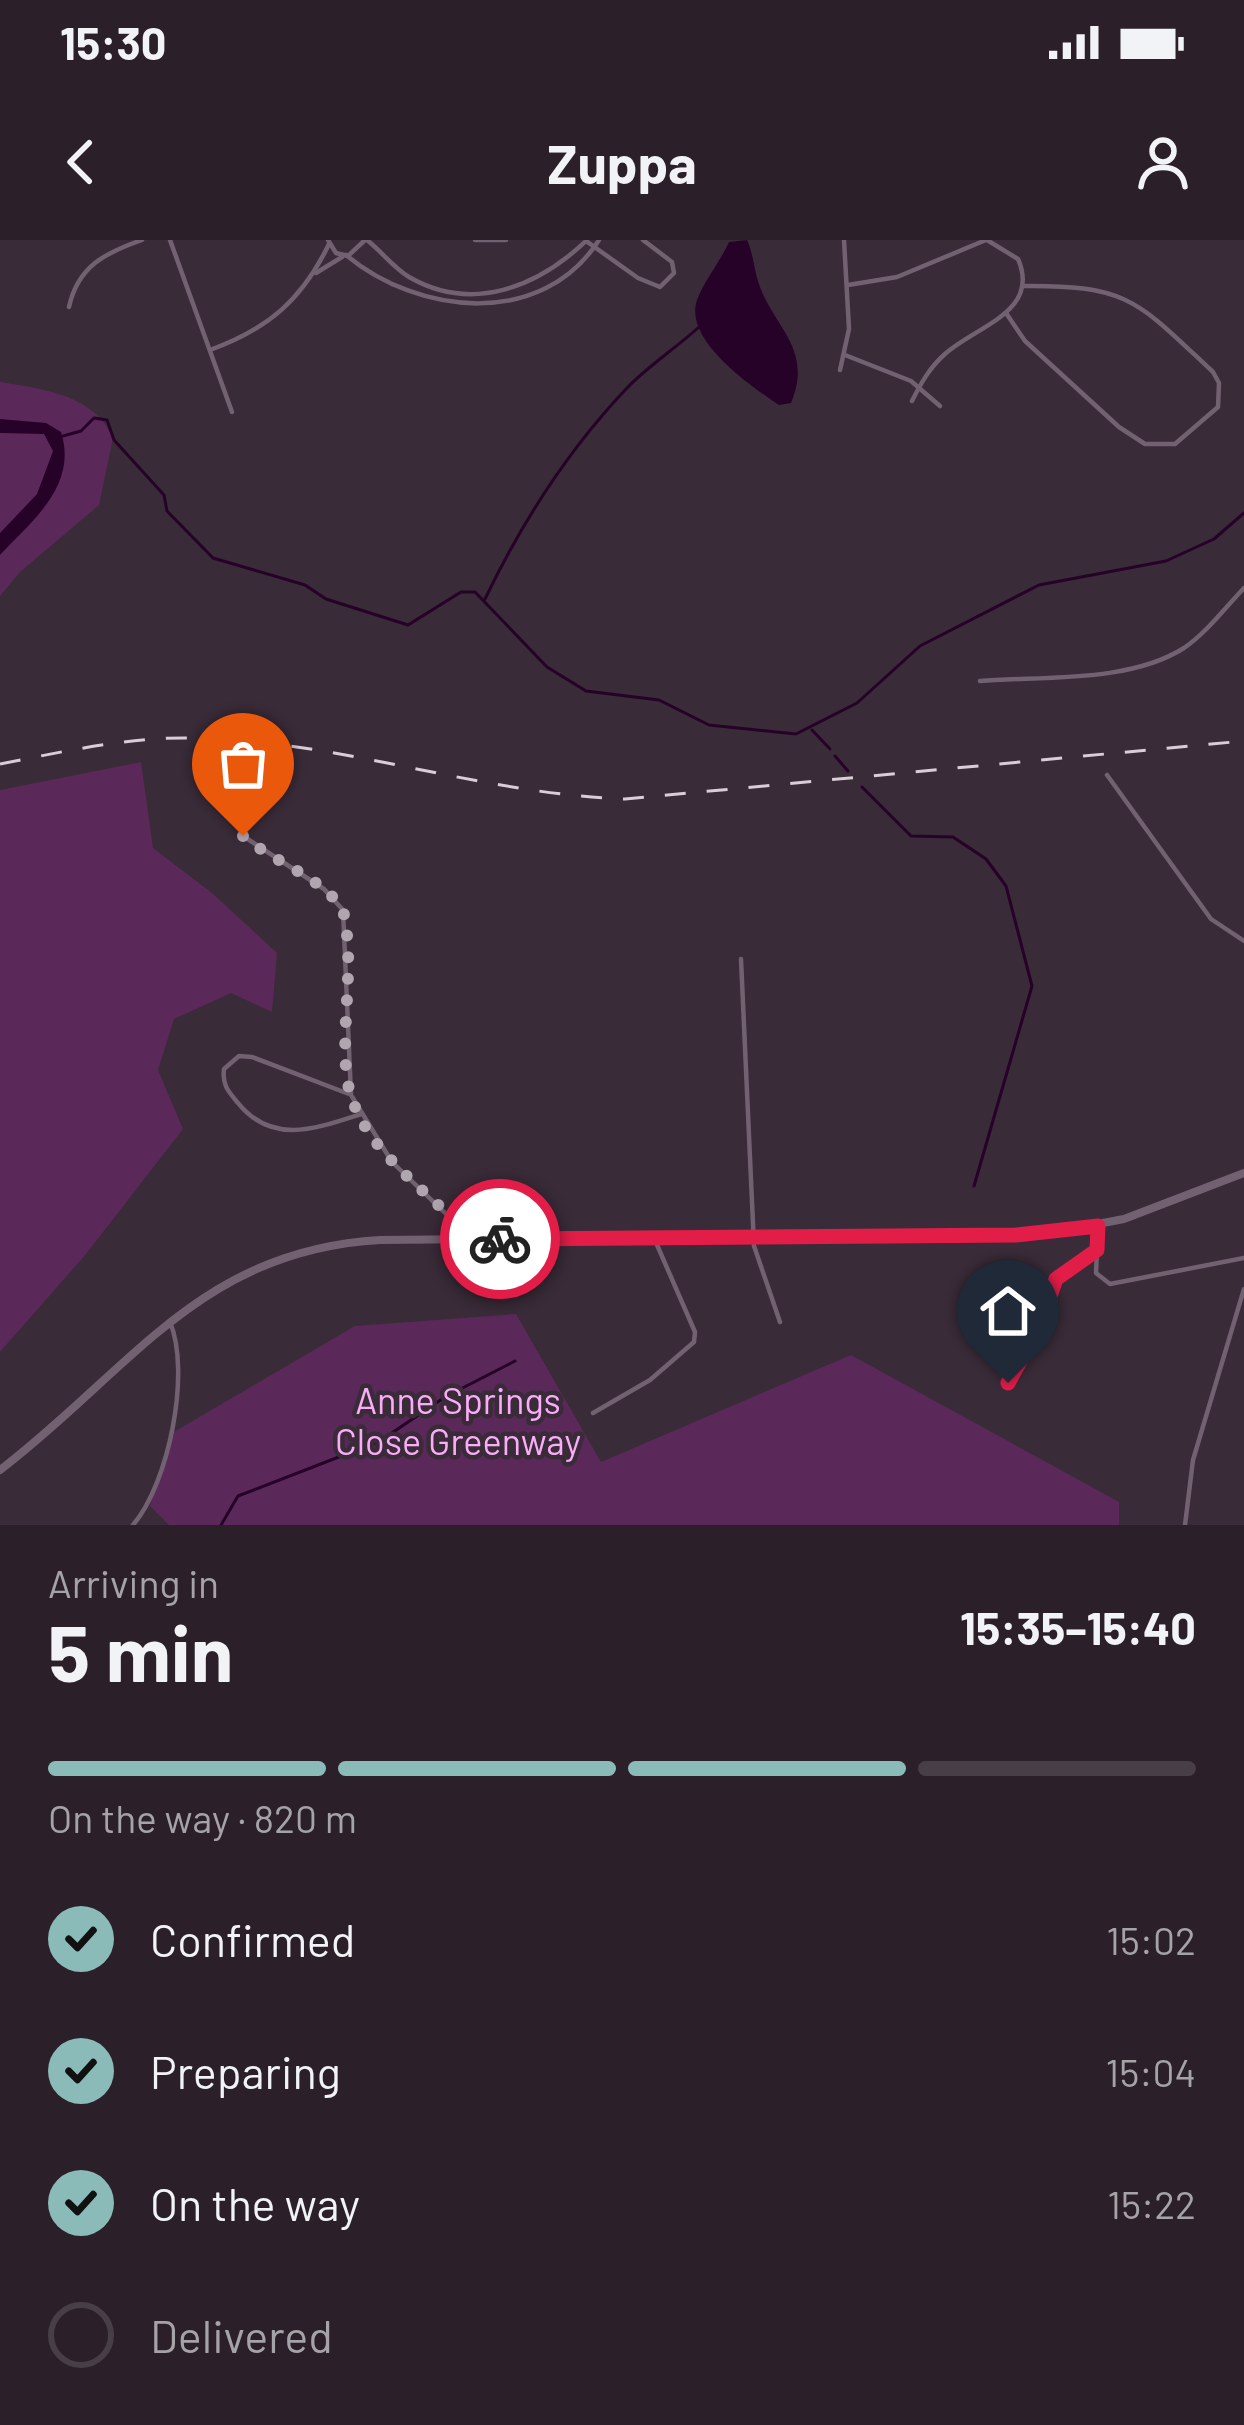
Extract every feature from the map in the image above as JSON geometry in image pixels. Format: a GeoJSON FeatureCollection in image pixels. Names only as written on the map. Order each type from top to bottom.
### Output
{"type":"FeatureCollection","features":[{"type":"Feature","properties":{"kind":"main road"},"geometry":{"type":"LineString","coordinates":[[0,1470],[170,1322],[235,1276],[294,1252],[341,1242],[471,1238],[1016,1235],[1098,1226],[1244,1173]]}},
{"type":"Feature","properties":{"kind":"street"},"geometry":{"type":"LineString","coordinates":[[69,307],[74,286],[91,263],[142,240]]}},
{"type":"Feature","properties":{"kind":"street"},"geometry":{"type":"LineString","coordinates":[[170,240],[232,412]]}},
{"type":"Feature","properties":{"kind":"street"},"geometry":{"type":"LineString","coordinates":[[210,350],[268,326],[316,273],[360,250],[366,240],[396,268],[439,289],[465,295],[520,287],[548,275],[587,241],[660,287],[674,273],[672,262],[644,240]]}},
{"type":"Feature","properties":{"kind":"street"},"geometry":{"type":"LineString","coordinates":[[476,240],[506,240]]}},
{"type":"Feature","properties":{"kind":"street"},"geometry":{"type":"LineString","coordinates":[[316,273],[329,242],[345,255],[436,301],[476,306],[524,297],[554,284],[599,240]]}},
{"type":"Feature","properties":{"kind":"street"},"geometry":{"type":"LineString","coordinates":[[840,370],[848,285],[844,240]]}},
{"type":"Feature","properties":{"kind":"street"},"geometry":{"type":"LineString","coordinates":[[848,285],[896,278],[987,240],[1018,259],[1024,286],[1006,314],[946,352],[912,400]]}},
{"type":"Feature","properties":{"kind":"street"},"geometry":{"type":"LineString","coordinates":[[1006,314],[1025,341],[1136,440],[1175,444],[1218,407],[1220,383],[1213,372],[1129,299],[1089,287],[1024,286]]}},
{"type":"Feature","properties":{"kind":"street"},"geometry":{"type":"LineString","coordinates":[[520,287],[524,297]]}},
{"type":"Feature","properties":{"kind":"street"},"geometry":{"type":"LineString","coordinates":[[844,355],[919,387],[940,406]]}},
{"type":"Feature","properties":{"kind":"street"},"geometry":{"type":"LineString","coordinates":[[980,681],[1117,670],[1167,658],[1197,638],[1244,588]]}},
{"type":"Feature","properties":{"kind":"street"},"geometry":{"type":"LineString","coordinates":[[1107,775],[1211,919],[1244,941]]}},
{"type":"Feature","properties":{"kind":"street"},"geometry":{"type":"LineString","coordinates":[[243,836],[270,858],[324,889],[343,910],[348,954],[346,1071],[351,1095],[392,1162],[471,1238]]}},
{"type":"Feature","properties":{"kind":"street"},"geometry":{"type":"LineString","coordinates":[[741,959],[756,1256],[780,1322]]}},
{"type":"Feature","properties":{"kind":"street"},"geometry":{"type":"LineString","coordinates":[[351,1095],[246,1056],[232,1060],[223,1078],[251,1118],[272,1130],[304,1130],[361,1114]]}},
{"type":"Feature","properties":{"kind":"street"},"geometry":{"type":"LineString","coordinates":[[1098,1226],[1097,1277],[1110,1284],[1244,1258]]}},
{"type":"Feature","properties":{"kind":"street"},"geometry":{"type":"LineString","coordinates":[[593,1414],[650,1380],[694,1342],[695,1332],[655,1238]]}},
{"type":"Feature","properties":{"kind":"street"},"geometry":{"type":"LineString","coordinates":[[1008,1383],[1039,1327],[1056,1279],[1097,1250]]}},
{"type":"Feature","properties":{"kind":"street"},"geometry":{"type":"LineString","coordinates":[[1185,1525],[1193,1460],[1244,1288]]}},
{"type":"Feature","properties":{"kind":"street"},"geometry":{"type":"LineString","coordinates":[[133,1525],[150,1506],[176,1419],[178,1346],[170,1322]]}},
{"type":"Feature","properties":{"kind":"green space"},"geometry":{"type":"Polygon","coordinates":[[[0,382],[49,391],[80,403],[104,423],[113,438],[99,505],[20,572],[0,596],[0,382]]]}},
{"type":"Feature","properties":{"kind":"green space"},"geometry":{"type":"Polygon","coordinates":[[[141,762],[153,848],[212,893],[277,953],[272,1012],[231,993],[174,1019],[158,1070],[183,1129],[86,1254],[0,1352],[0,790],[141,762]]]}},
{"type":"Feature","properties":{"kind":"green space","name":"Anne Springs Close Greenway"},"geometry":{"type":"Polygon","coordinates":[[[516,1314],[601,1462],[851,1355],[1119,1502],[1119,1525],[169,1525],[150,1506],[172,1433],[355,1326],[516,1314]]]}},
{"type":"Feature","properties":{"kind":"shaded area"},"geometry":{"type":"Polygon","coordinates":[[[747,240],[760,287],[795,354],[797,385],[791,403],[779,405],[737,374],[710,346],[695,315],[700,293],[729,242],[747,240]]]}},
{"type":"Feature","properties":{"kind":"shaded area"},"geometry":{"type":"Polygon","coordinates":[[[0,419],[46,423],[61,432],[65,451],[58,485],[49,500],[0,555],[0,533],[37,494],[53,451],[44,434],[0,433],[0,419]]]}},
{"type":"Feature","properties":{"kind":"waterway"},"geometry":{"type":"LineString","coordinates":[[485,599],[514,542],[585,436],[635,380],[699,327]]}},
{"type":"Feature","properties":{"kind":"waterway"},"geometry":{"type":"LineString","coordinates":[[63,436],[81,431],[94,418],[107,420],[114,440],[164,495],[167,511],[213,558],[305,585],[326,599],[408,625],[461,592],[475,592],[547,667],[586,691],[659,700],[709,725],[796,734],[857,703],[920,646],[1039,585],[1166,561],[1214,539],[1244,513]]}},
{"type":"Feature","properties":{"kind":"waterway"},"geometry":{"type":"LineString","coordinates":[[812,730],[830,749]]}},
{"type":"Feature","properties":{"kind":"waterway"},"geometry":{"type":"LineString","coordinates":[[835,756],[848,771]]}},
{"type":"Feature","properties":{"kind":"waterway"},"geometry":{"type":"LineString","coordinates":[[862,787],[911,836],[953,837],[986,859],[1006,886],[1032,986],[974,1186]]}},
{"type":"Feature","properties":{"kind":"waterway"},"geometry":{"type":"LineString","coordinates":[[221,1525],[238,1496],[380,1441],[445,1397],[515,1361]]}},
{"type":"Feature","properties":{"kind":"railway"},"geometry":{"type":"LineString","coordinates":[[0,764],[142,740],[245,741],[353,756],[516,788],[625,799],[1244,741]]}},
{"type":"Feature","properties":{"kind":"way so far"},"geometry":{"type":"LineString","coordinates":[[243,836],[270,858],[324,889],[343,910],[348,954],[347,1082],[376,1140],[431,1204],[471,1238],[500,1239]]}},
{"type":"Feature","properties":{"kind":"route"},"geometry":{"type":"LineString","coordinates":[[500,1239],[1016,1235],[1098,1226],[1097,1250],[1056,1279],[1039,1327],[1008,1383]]}}]}
